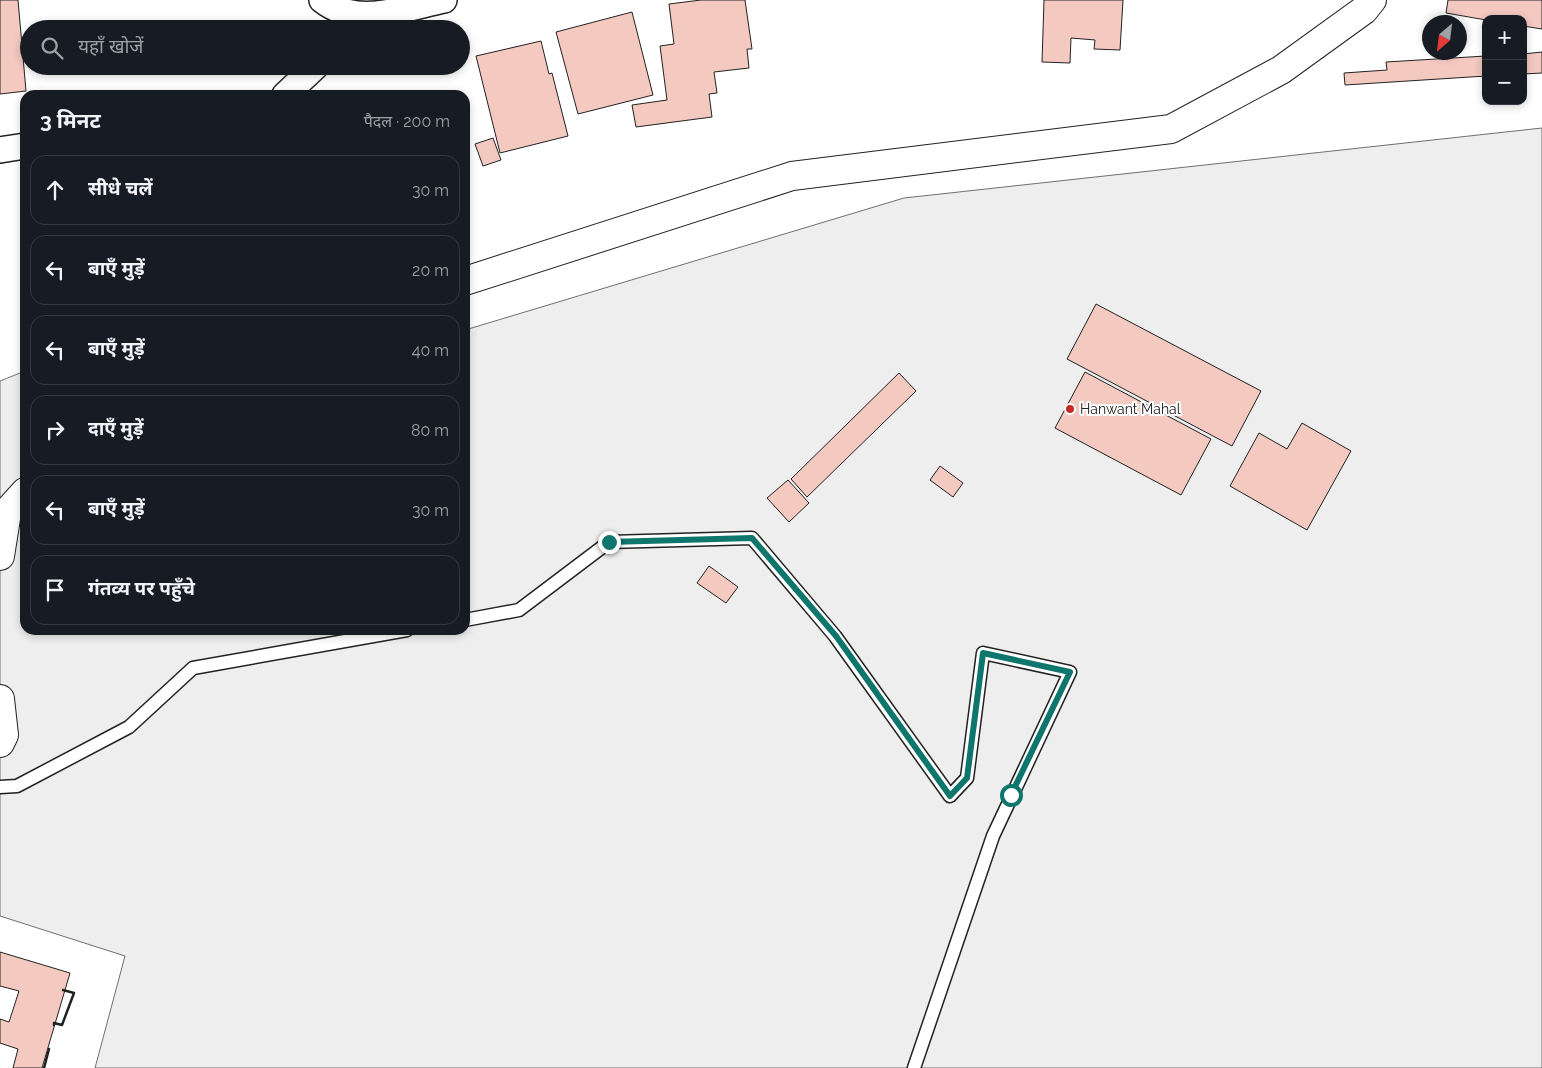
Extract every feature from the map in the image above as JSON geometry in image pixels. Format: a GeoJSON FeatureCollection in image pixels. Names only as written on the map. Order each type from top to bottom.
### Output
{"type":"FeatureCollection","features":[{"type":"Feature","properties":{"kind":"street"},"geometry":{"type":"LineString","coordinates":[[322,0],[345,20]]}},
{"type":"Feature","properties":{"kind":"street"},"geometry":{"type":"LineString","coordinates":[[350,20],[444,0]]}},
{"type":"Feature","properties":{"kind":"street"},"geometry":{"type":"LineString","coordinates":[[470,279],[792,176],[1171,129],[1281,70],[1364,10],[1372,0]]}},
{"type":"Feature","properties":{"kind":"street"},"geometry":{"type":"LineString","coordinates":[[291,90],[307,75]]}},
{"type":"Feature","properties":{"kind":"street"},"geometry":{"type":"LineString","coordinates":[[0,150],[20,147]]}},
{"type":"Feature","properties":{"kind":"street"},"geometry":{"type":"LineString","coordinates":[[0,556],[7,512],[20,498]]}},
{"type":"Feature","properties":{"kind":"street"},"geometry":{"type":"LineString","coordinates":[[0,699],[4,735],[0,743]]}},
{"type":"Feature","properties":{"kind":"lane"},"geometry":{"type":"LineString","coordinates":[[470,619],[519,610],[609,542],[752,538],[836,636],[950,796],[967,778],[983,653],[1070,672],[993,836],[914,1068]]}},
{"type":"Feature","properties":{"kind":"lane"},"geometry":{"type":"LineString","coordinates":[[0,787],[16,786],[129,727],[194,668],[379,635]]}},
{"type":"Feature","properties":{"kind":"shaded area"},"geometry":{"type":"Polygon","coordinates":[[[1542,128],[1542,1068],[95,1068],[125,956],[0,916],[0,381],[20,373],[20,635],[470,635],[470,328],[904,198],[1542,128]]]}},
{"type":"Feature","properties":{"kind":"building"},"geometry":{"type":"Polygon","coordinates":[[[0,0],[18,0],[20,75],[25,75],[26,90],[0,94],[0,0]]]}},
{"type":"Feature","properties":{"kind":"building"},"geometry":{"type":"Polygon","coordinates":[[[701,0],[745,0],[752,49],[747,49],[749,68],[714,72],[717,93],[709,94],[712,117],[636,127],[632,105],[667,100],[660,46],[674,44],[669,4],[701,0]]]}},
{"type":"Feature","properties":{"kind":"building"},"geometry":{"type":"Polygon","coordinates":[[[1044,0],[1123,0],[1120,50],[1094,49],[1095,40],[1071,38],[1070,63],[1042,62],[1044,0]]]}},
{"type":"Feature","properties":{"kind":"building"},"geometry":{"type":"Polygon","coordinates":[[[1448,0],[1542,0],[1542,29],[1527,27],[1527,15],[1482,15],[1482,19],[1467,17],[1467,15],[1446,13],[1448,0]]]}},
{"type":"Feature","properties":{"kind":"building"},"geometry":{"type":"Polygon","coordinates":[[[632,12],[653,95],[578,114],[556,32],[632,12]]]}},
{"type":"Feature","properties":{"kind":"building"},"geometry":{"type":"Polygon","coordinates":[[[541,41],[549,74],[552,73],[568,136],[500,153],[476,56],[541,41]]]}},
{"type":"Feature","properties":{"kind":"building"},"geometry":{"type":"Polygon","coordinates":[[[1542,52],[1542,73],[1527,74],[1527,54],[1542,52]]]}},
{"type":"Feature","properties":{"kind":"building"},"geometry":{"type":"Polygon","coordinates":[[[1482,56],[1482,76],[1345,85],[1344,73],[1387,70],[1386,62],[1467,60],[1467,57],[1482,56]]]}},
{"type":"Feature","properties":{"kind":"building"},"geometry":{"type":"Polygon","coordinates":[[[493,138],[501,160],[483,166],[475,144],[493,138]]]}},
{"type":"Feature","properties":{"kind":"building"},"geometry":{"type":"Polygon","coordinates":[[[1096,304],[1261,391],[1232,446],[1067,359],[1096,304]]]}},
{"type":"Feature","properties":{"kind":"building"},"geometry":{"type":"Polygon","coordinates":[[[1085,372],[1211,439],[1181,495],[1055,428],[1085,372]]]}},
{"type":"Feature","properties":{"kind":"building"},"geometry":{"type":"Polygon","coordinates":[[[899,373],[916,391],[807,497],[791,479],[899,373]]]}},
{"type":"Feature","properties":{"kind":"building"},"geometry":{"type":"Polygon","coordinates":[[[1302,423],[1351,451],[1307,530],[1230,486],[1259,433],[1287,449],[1302,423]]]}},
{"type":"Feature","properties":{"kind":"building"},"geometry":{"type":"Polygon","coordinates":[[[940,466],[963,483],[953,497],[930,480],[940,466]]]}},
{"type":"Feature","properties":{"kind":"building"},"geometry":{"type":"Polygon","coordinates":[[[788,480],[809,503],[789,522],[767,498],[788,480]]]}},
{"type":"Feature","properties":{"kind":"building"},"geometry":{"type":"Polygon","coordinates":[[[709,566],[738,587],[726,603],[697,583],[709,566]]]}},
{"type":"Feature","properties":{"kind":"building"},"geometry":{"type":"Polygon","coordinates":[[[0,952],[70,973],[42,1068],[13,1068],[18,1049],[0,1043],[0,1019],[9,1022],[19,991],[0,986],[0,952]]]}},
{"type":"Feature","properties":{"kind":"wall"},"geometry":{"type":"LineString","coordinates":[[54,1025],[54,1023],[62,1025],[74,993],[63,990]]}},
{"type":"Feature","properties":{"kind":"wall"},"geometry":{"type":"LineString","coordinates":[[44,1068],[49,1049]]}},
{"type":"Feature","properties":{"kind":"place","name":"Hanwant Mahal"},"geometry":{"type":"Point","coordinates":[1070,409]}},
{"type":"Feature","properties":{"kind":"route"},"geometry":{"type":"LineString","coordinates":[[609,542],[752,538],[836,636],[950,796],[967,778],[983,653],[1070,672],[1011,795]]}}]}
